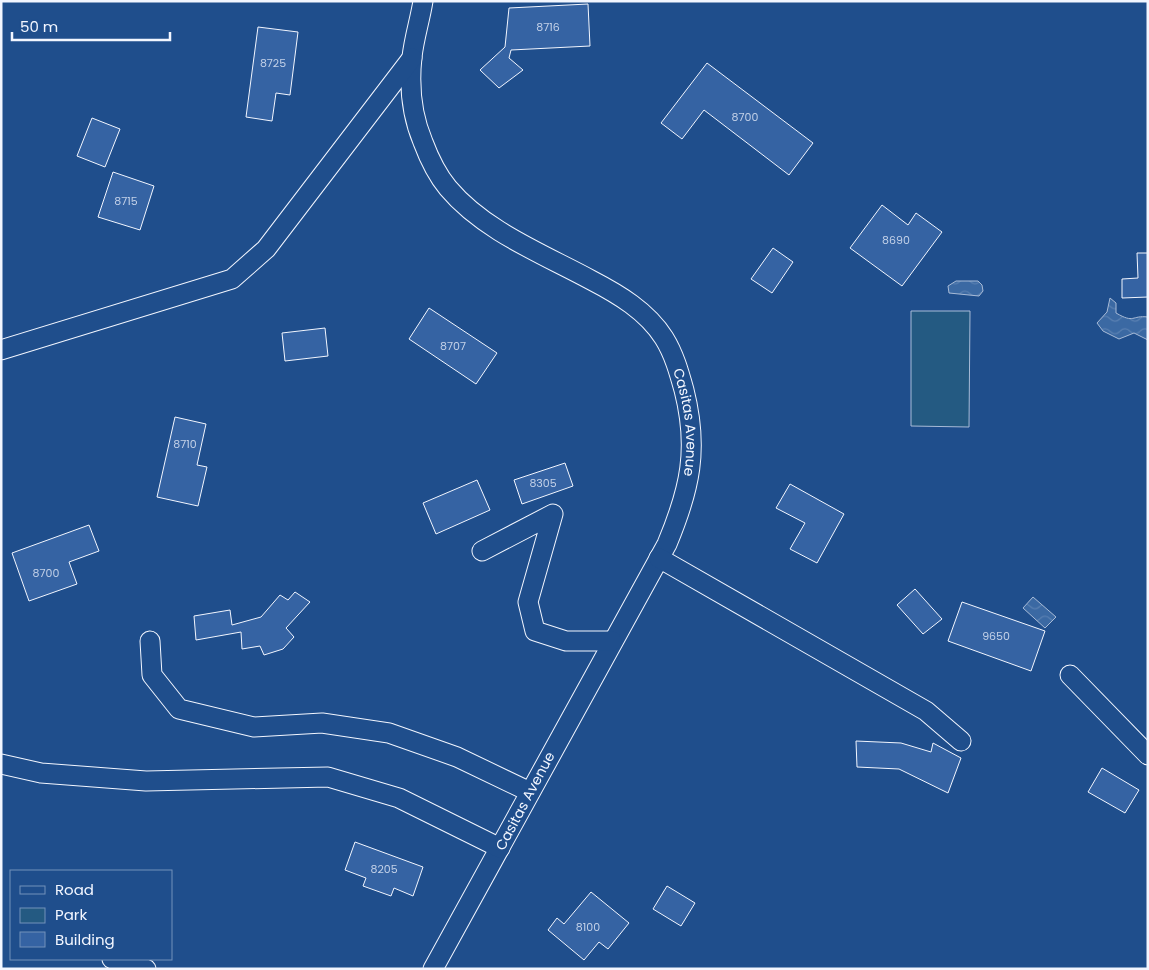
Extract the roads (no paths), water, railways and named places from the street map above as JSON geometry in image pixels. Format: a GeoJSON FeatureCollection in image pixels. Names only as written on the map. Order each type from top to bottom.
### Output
{"type":"FeatureCollection","features":[{"type":"Feature","properties":{"kind":"street","name":"Casitas Avenue"},"geometry":{"type":"LineString","coordinates":[[423,1],[412,58],[411,91],[419,131],[430,158],[448,188],[470,209],[492,225],[612,291],[633,305],[663,336],[674,357],[691,416],[693,448],[683,505],[659,558],[433,969]]}},
{"type":"Feature","properties":{"kind":"street"},"geometry":{"type":"LineString","coordinates":[[1,350],[232,278],[266,249],[412,58]]}},
{"type":"Feature","properties":{"kind":"street"},"geometry":{"type":"LineString","coordinates":[[482,550],[553,514],[528,602],[535,631],[566,641],[612,641]]}},
{"type":"Feature","properties":{"kind":"street"},"geometry":{"type":"LineString","coordinates":[[659,558],[926,711],[961,741]]}},
{"type":"Feature","properties":{"kind":"street"},"geometry":{"type":"LineString","coordinates":[[150,641],[152,675],[180,709],[254,727],[322,723],[389,733],[457,757],[530,792]]}},
{"type":"Feature","properties":{"kind":"street"},"geometry":{"type":"LineString","coordinates":[[1070,675],[1148,755]]}},
{"type":"Feature","properties":{"kind":"street"},"geometry":{"type":"LineString","coordinates":[[1,764],[41,773],[146,781],[328,777],[399,798],[500,848]]}},
{"type":"Feature","properties":{"kind":"street"},"geometry":{"type":"LineString","coordinates":[[115,960],[146,969]]}},
{"type":"Feature","properties":{"kind":"water"},"geometry":{"type":"Polygon","coordinates":[[[956,281],[978,281],[982,285],[983,291],[979,296],[949,293],[948,286],[956,281]]]}},
{"type":"Feature","properties":{"kind":"water"},"geometry":{"type":"Polygon","coordinates":[[[1110,298],[1116,303],[1116,313],[1122,316],[1130,319],[1148,317],[1148,340],[1134,333],[1119,339],[1103,331],[1097,323],[1107,312],[1110,298]]]}},
{"type":"Feature","properties":{"kind":"water"},"geometry":{"type":"Polygon","coordinates":[[[1033,597],[1056,617],[1045,628],[1023,608],[1033,597]]]}}]}
